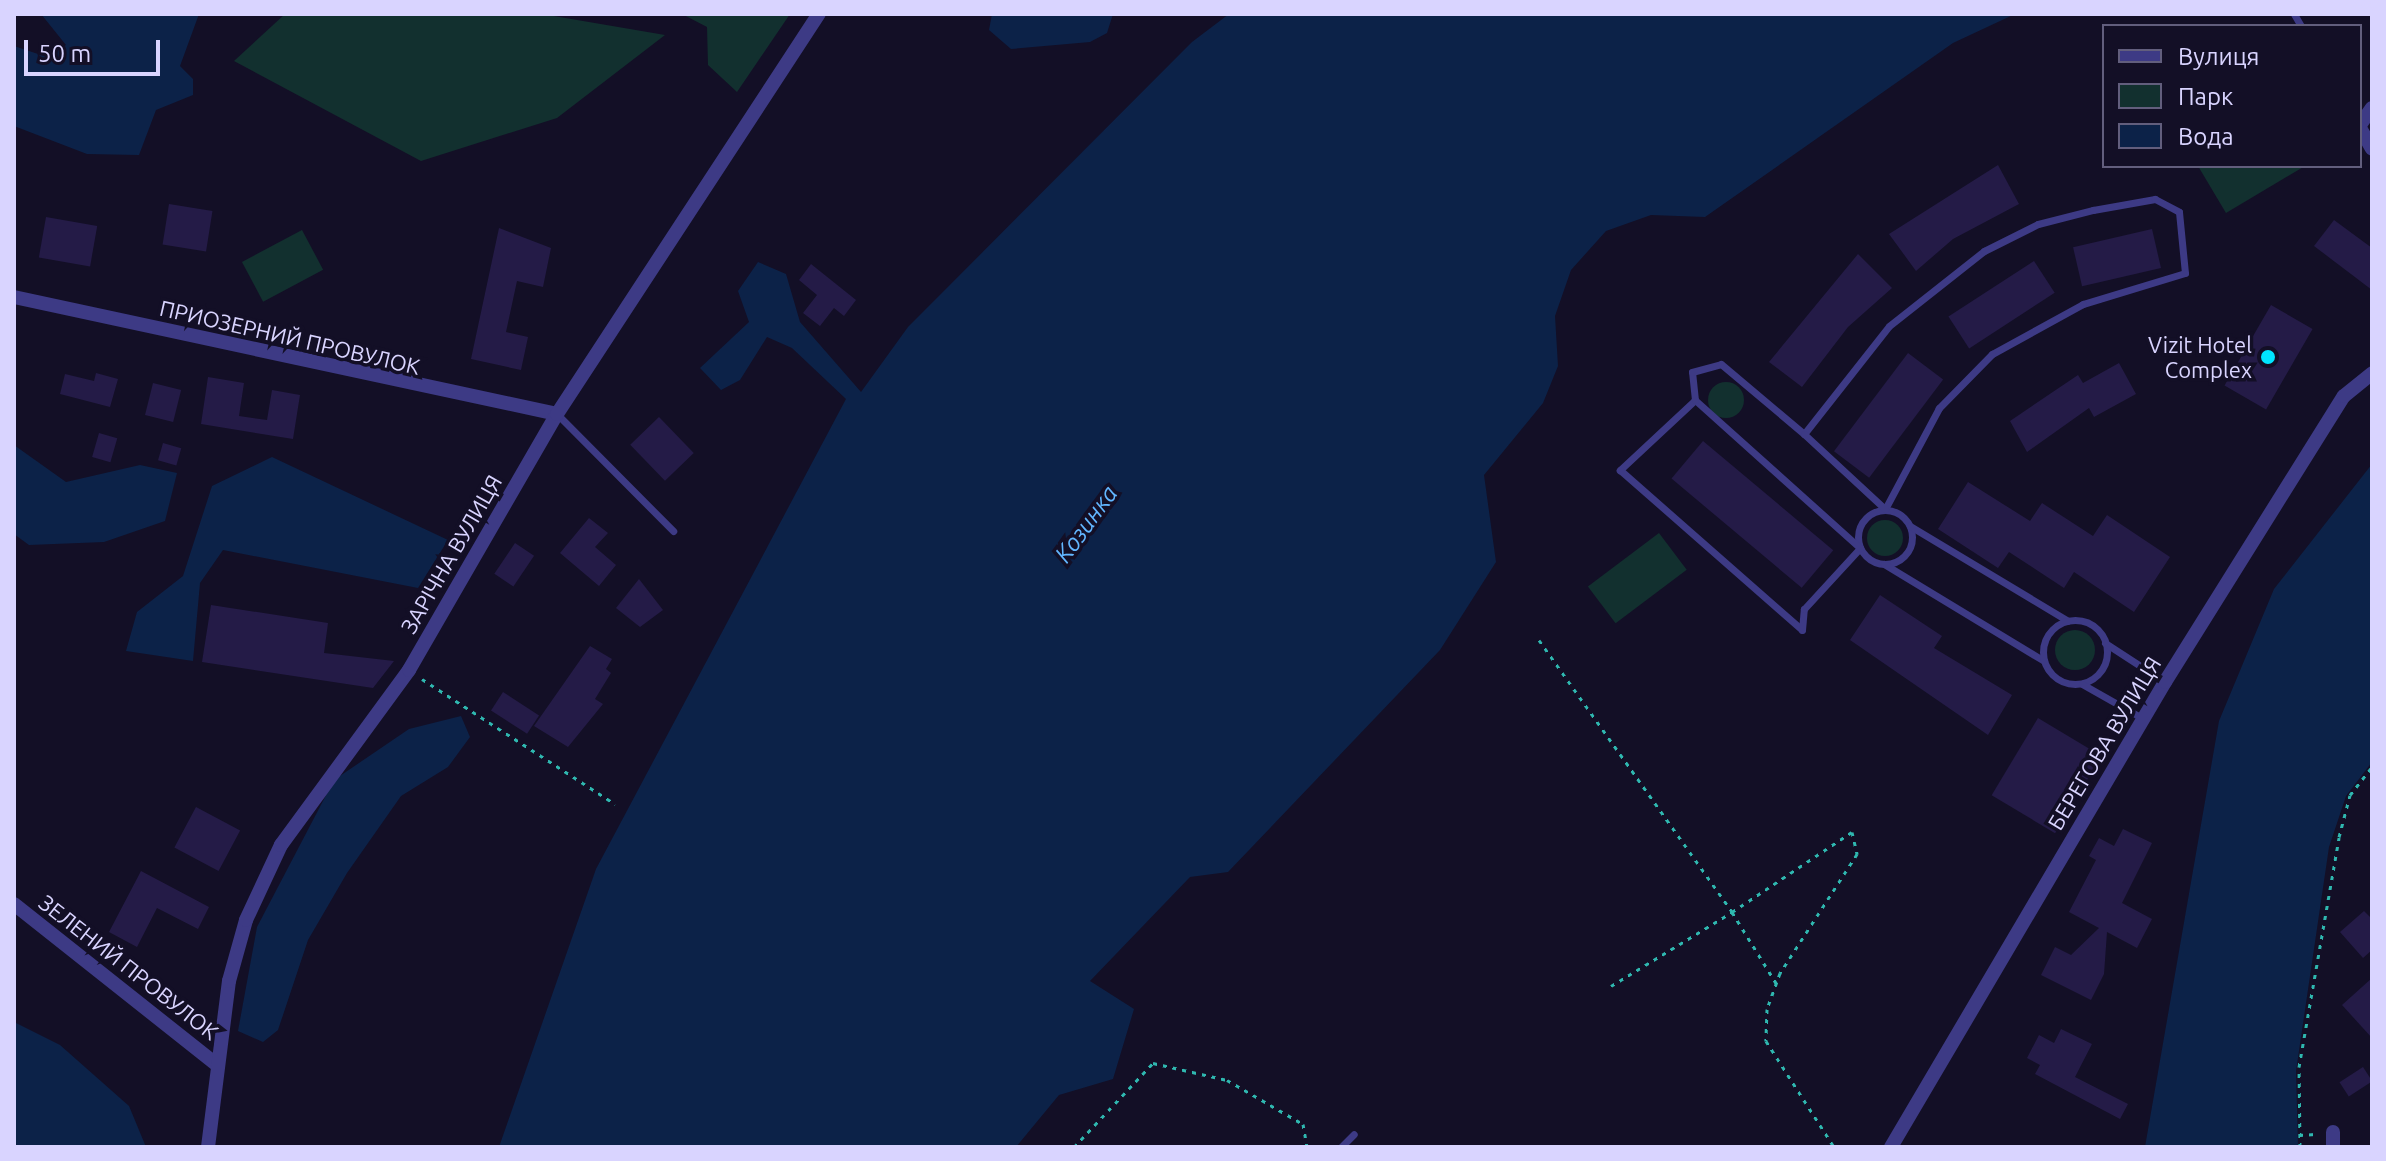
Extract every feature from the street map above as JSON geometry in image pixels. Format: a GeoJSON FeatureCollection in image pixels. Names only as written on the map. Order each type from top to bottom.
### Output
{"type":"FeatureCollection","features":[{"type":"Feature","properties":{"kind":"street","name":"ЗАРІЧНА ВУЛИЦЯ"},"geometry":{"type":"LineString","coordinates":[[208,1147],[216,1064],[229,981],[258,888],[281,845],[409,670],[557,414],[819,14]]}},
{"type":"Feature","properties":{"kind":"street"},"geometry":{"type":"LineString","coordinates":[[2362,130],[2372,149]]}},
{"type":"Feature","properties":{"kind":"street","name":"ПРИОЗЕРНИЙ ПРОВУЛОК"},"geometry":{"type":"LineString","coordinates":[[14,297],[557,414]]}},
{"type":"Feature","properties":{"kind":"street","name":"БЕРЕГОВА ВУЛИЦЯ"},"geometry":{"type":"LineString","coordinates":[[1891,1147],[2165,682],[2344,396],[2372,373]]}},
{"type":"Feature","properties":{"kind":"street","name":"ЗЕЛЕНИЙ ПРОВУЛОК"},"geometry":{"type":"LineString","coordinates":[[14,904],[216,1064]]}},
{"type":"Feature","properties":{"kind":"lane"},"geometry":{"type":"LineString","coordinates":[[1695,400],[1620,470],[1802,630],[1804,609],[1860,548],[1863,522],[1885,509],[1939,408],[1992,354],[2083,304],[2185,273],[2179,212],[2155,199],[2093,210],[2038,224],[1984,251],[1889,326],[1804,434]]}},
{"type":"Feature","properties":{"kind":"lane"},"geometry":{"type":"LineString","coordinates":[[2144,719],[2082,684],[2054,677],[2044,661],[1860,548],[1695,400],[1692,372],[1721,364],[1804,434],[1885,509],[2068,621],[2087,623],[2105,643],[2165,682]]}},
{"type":"Feature","properties":{"kind":"lane"},"geometry":{"type":"LineString","coordinates":[[557,414],[673,531]]}},
{"type":"Feature","properties":{"kind":"lane"},"geometry":{"type":"LineString","coordinates":[[1884,564],[1908,553],[1910,526]]}},
{"type":"Feature","properties":{"kind":"lane"},"geometry":{"type":"LineString","coordinates":[[2044,661],[2050,631],[2068,621]]}},
{"type":"Feature","properties":{"kind":"lane"},"geometry":{"type":"LineString","coordinates":[[2082,684],[2105,664],[2105,643]]}},
{"type":"Feature","properties":{"kind":"lane"},"geometry":{"type":"LineString","coordinates":[[1341,1147],[1354,1134]]}},
{"type":"Feature","properties":{"kind":"path"},"geometry":{"type":"LineString","coordinates":[[1539,640],[1732,912],[1776,983]]}},
{"type":"Feature","properties":{"kind":"path"},"geometry":{"type":"LineString","coordinates":[[409,670],[615,804]]}},
{"type":"Feature","properties":{"kind":"path"},"geometry":{"type":"LineString","coordinates":[[2300,1147],[2299,1067],[2339,837],[2350,795],[2372,767]]}},
{"type":"Feature","properties":{"kind":"path"},"geometry":{"type":"LineString","coordinates":[[1611,986],[1732,912],[1852,832],[1857,854],[1776,983],[1766,1041],[1834,1147]]}},
{"type":"Feature","properties":{"kind":"path"},"geometry":{"type":"LineString","coordinates":[[1074,1147],[1153,1063],[1227,1080],[1303,1124],[1307,1147]]}},
{"type":"Feature","properties":{"kind":"green space"},"geometry":{"type":"Polygon","coordinates":[[[285,14],[542,14],[665,35],[557,118],[421,161],[234,61],[285,14]]]}},
{"type":"Feature","properties":{"kind":"green space"},"geometry":{"type":"Polygon","coordinates":[[[682,14],[790,14],[737,92],[708,65],[707,27],[682,14]]]}},
{"type":"Feature","properties":{"kind":"green space"},"geometry":{"type":"Polygon","coordinates":[[[2199,168],[2302,168],[2226,213],[2199,168]]]}},
{"type":"Feature","properties":{"kind":"green space"},"geometry":{"type":"Polygon","coordinates":[[[302,230],[323,270],[263,302],[242,262],[302,230]]]}},
{"type":"Feature","properties":{"kind":"green space"},"geometry":{"type":"Polygon","coordinates":[[[1726,382],[1739,387],[1744,400],[1739,413],[1726,418],[1713,413],[1708,400],[1713,387],[1726,382]]]}},
{"type":"Feature","properties":{"kind":"green space"},"geometry":{"type":"Polygon","coordinates":[[[1885,520],[1898,525],[1903,538],[1898,551],[1885,556],[1872,551],[1867,538],[1872,525],[1885,520]]]}},
{"type":"Feature","properties":{"kind":"green space"},"geometry":{"type":"Polygon","coordinates":[[[1659,533],[1687,570],[1616,623],[1588,587],[1659,533]]]}},
{"type":"Feature","properties":{"kind":"green space"},"geometry":{"type":"Polygon","coordinates":[[[2075,630],[2089,636],[2095,650],[2089,664],[2075,670],[2061,664],[2055,650],[2061,636],[2075,630]]]}},
{"type":"Feature","properties":{"kind":"water"},"geometry":{"type":"Polygon","coordinates":[[[41,14],[199,14],[180,66],[193,79],[193,95],[156,110],[139,155],[87,154],[14,126],[14,46],[47,57],[66,45],[41,14]]]}},
{"type":"Feature","properties":{"kind":"water"},"geometry":{"type":"Polygon","coordinates":[[[992,14],[1113,14],[1107,33],[1090,42],[1011,49],[989,30],[992,14]]]}},
{"type":"Feature","properties":{"kind":"water","name":"Козинка"},"geometry":{"type":"Polygon","coordinates":[[[1229,14],[2015,14],[1953,43],[1705,217],[1651,215],[1606,231],[1571,270],[1555,316],[1558,366],[1543,403],[1484,475],[1496,562],[1440,650],[1228,872],[1190,877],[1090,981],[1134,1009],[1113,1079],[1059,1095],[1016,1147],[499,1147],[596,869],[846,399],[792,348],[767,337],[740,380],[721,390],[700,368],[749,322],[738,291],[758,262],[786,274],[800,322],[861,392],[908,327],[1192,42],[1229,14]]]}},
{"type":"Feature","properties":{"kind":"water"},"geometry":{"type":"Polygon","coordinates":[[[14,445],[66,482],[140,465],[177,473],[165,521],[104,542],[29,545],[14,534],[14,445]]]}},
{"type":"Feature","properties":{"kind":"water"},"geometry":{"type":"Polygon","coordinates":[[[272,457],[448,540],[418,588],[223,550],[200,583],[193,661],[126,651],[137,612],[183,576],[212,486],[272,457]]]}},
{"type":"Feature","properties":{"kind":"water"},"geometry":{"type":"Polygon","coordinates":[[[2372,464],[2372,762],[2346,796],[2329,847],[2296,1071],[2298,1147],[2145,1147],[2219,721],[2274,589],[2372,464]]]}},
{"type":"Feature","properties":{"kind":"water"},"geometry":{"type":"Polygon","coordinates":[[[461,716],[470,737],[448,767],[401,796],[347,873],[308,940],[278,1030],[263,1042],[238,1031],[257,927],[334,780],[409,729],[461,716]]]}},
{"type":"Feature","properties":{"kind":"water"},"geometry":{"type":"Polygon","coordinates":[[[14,1022],[60,1045],[129,1106],[146,1147],[14,1147],[14,1022]]]}},
{"type":"Feature","properties":{"kind":"building"},"geometry":{"type":"Polygon","coordinates":[[[1998,165],[2019,204],[1953,239],[1916,271],[1889,234],[1998,165]]]}},
{"type":"Feature","properties":{"kind":"building"},"geometry":{"type":"Polygon","coordinates":[[[169,204],[212,211],[206,251],[163,244],[169,204]]]}},
{"type":"Feature","properties":{"kind":"building"},"geometry":{"type":"Polygon","coordinates":[[[46,217],[97,226],[90,266],[39,257],[46,217]]]}},
{"type":"Feature","properties":{"kind":"building"},"geometry":{"type":"Polygon","coordinates":[[[2334,220],[2372,248],[2372,290],[2314,246],[2334,220]]]}},
{"type":"Feature","properties":{"kind":"building"},"geometry":{"type":"Polygon","coordinates":[[[499,228],[551,248],[543,287],[517,281],[506,332],[528,337],[521,370],[471,359],[499,228]]]}},
{"type":"Feature","properties":{"kind":"building"},"geometry":{"type":"Polygon","coordinates":[[[2152,229],[2161,268],[2082,286],[2073,247],[2152,229]]]}},
{"type":"Feature","properties":{"kind":"building"},"geometry":{"type":"Polygon","coordinates":[[[1858,254],[1892,288],[1848,327],[1802,387],[1769,362],[1858,254]]]}},
{"type":"Feature","properties":{"kind":"building"},"geometry":{"type":"Polygon","coordinates":[[[2034,261],[2055,293],[1969,348],[1948,317],[2034,261]]]}},
{"type":"Feature","properties":{"kind":"building"},"geometry":{"type":"Polygon","coordinates":[[[811,264],[856,300],[844,316],[834,308],[820,326],[803,313],[817,295],[799,280],[811,264]]]}},
{"type":"Feature","properties":{"kind":"building","name":"Vizit Hotel Complex"},"geometry":{"type":"Polygon","coordinates":[[[2271,305],[2313,329],[2266,410],[2224,386],[2271,305]]]}},
{"type":"Feature","properties":{"kind":"building"},"geometry":{"type":"Polygon","coordinates":[[[1908,353],[1943,379],[1869,478],[1834,451],[1908,353]]]}},
{"type":"Feature","properties":{"kind":"building"},"geometry":{"type":"Polygon","coordinates":[[[2119,363],[2136,394],[2094,417],[2089,408],[2027,452],[2010,421],[2078,375],[2083,383],[2119,363]]]}},
{"type":"Feature","properties":{"kind":"building"},"geometry":{"type":"Polygon","coordinates":[[[96,373],[118,379],[110,407],[60,394],[65,374],[94,381],[96,373]]]}},
{"type":"Feature","properties":{"kind":"building"},"geometry":{"type":"Polygon","coordinates":[[[208,377],[244,383],[239,416],[267,420],[272,390],[300,395],[293,439],[201,424],[208,377]]]}},
{"type":"Feature","properties":{"kind":"building"},"geometry":{"type":"Polygon","coordinates":[[[153,383],[181,390],[173,422],[145,415],[153,383]]]}},
{"type":"Feature","properties":{"kind":"building"},"geometry":{"type":"Polygon","coordinates":[[[659,417],[694,453],[665,481],[630,445],[659,417]]]}},
{"type":"Feature","properties":{"kind":"building"},"geometry":{"type":"Polygon","coordinates":[[[99,433],[117,438],[110,462],[92,457],[99,433]]]}},
{"type":"Feature","properties":{"kind":"building"},"geometry":{"type":"Polygon","coordinates":[[[1703,441],[1833,550],[1802,588],[1672,479],[1703,441]]]}},
{"type":"Feature","properties":{"kind":"building"},"geometry":{"type":"Polygon","coordinates":[[[163,443],[181,448],[176,466],[158,460],[163,443]]]}},
{"type":"Feature","properties":{"kind":"building"},"geometry":{"type":"Polygon","coordinates":[[[1968,482],[2030,521],[2042,503],[2093,536],[2107,515],[2170,557],[2134,612],[2074,572],[2064,588],[2009,552],[1998,568],[1938,529],[1968,482]]]}},
{"type":"Feature","properties":{"kind":"building"},"geometry":{"type":"Polygon","coordinates":[[[589,518],[608,533],[595,547],[616,565],[599,586],[560,553],[589,518]]]}},
{"type":"Feature","properties":{"kind":"building"},"geometry":{"type":"Polygon","coordinates":[[[515,543],[534,556],[513,587],[494,574],[515,543]]]}},
{"type":"Feature","properties":{"kind":"building"},"geometry":{"type":"Polygon","coordinates":[[[639,579],[663,610],[640,627],[616,608],[639,579]]]}},
{"type":"Feature","properties":{"kind":"building"},"geometry":{"type":"Polygon","coordinates":[[[1880,595],[1942,636],[1934,648],[2012,695],[1988,735],[1850,640],[1880,595]]]}},
{"type":"Feature","properties":{"kind":"building"},"geometry":{"type":"Polygon","coordinates":[[[211,605],[328,623],[324,653],[394,661],[373,688],[202,662],[211,605]]]}},
{"type":"Feature","properties":{"kind":"building"},"geometry":{"type":"Polygon","coordinates":[[[590,646],[612,659],[606,669],[611,673],[595,699],[603,704],[568,747],[534,726],[590,646]]]}},
{"type":"Feature","properties":{"kind":"building"},"geometry":{"type":"Polygon","coordinates":[[[503,692],[539,715],[527,734],[491,710],[503,692]]]}},
{"type":"Feature","properties":{"kind":"building"},"geometry":{"type":"Polygon","coordinates":[[[2038,718],[2101,756],[2055,833],[1992,795],[2038,718]]]}},
{"type":"Feature","properties":{"kind":"building"},"geometry":{"type":"Polygon","coordinates":[[[196,807],[240,830],[219,871],[174,848],[196,807]]]}},
{"type":"Feature","properties":{"kind":"building"},"geometry":{"type":"Polygon","coordinates":[[[2123,829],[2152,843],[2122,903],[2152,919],[2137,948],[2107,932],[2104,974],[2091,1000],[2041,975],[2055,947],[2071,955],[2099,928],[2069,912],[2096,860],[2089,856],[2099,838],[2114,846],[2123,829]]]}},
{"type":"Feature","properties":{"kind":"building"},"geometry":{"type":"Polygon","coordinates":[[[141,871],[209,907],[198,929],[157,908],[137,947],[109,932],[141,871]]]}},
{"type":"Feature","properties":{"kind":"building"},"geometry":{"type":"Polygon","coordinates":[[[2364,911],[2372,919],[2372,950],[2363,958],[2340,932],[2364,911]]]}},
{"type":"Feature","properties":{"kind":"building"},"geometry":{"type":"Polygon","coordinates":[[[2372,978],[2372,1038],[2342,1005],[2372,978]]]}},
{"type":"Feature","properties":{"kind":"building"},"geometry":{"type":"Polygon","coordinates":[[[2061,1029],[2092,1044],[2075,1077],[2128,1104],[2120,1119],[2035,1074],[2040,1065],[2027,1058],[2039,1035],[2054,1043],[2061,1029]]]}},
{"type":"Feature","properties":{"kind":"building"},"geometry":{"type":"Polygon","coordinates":[[[2363,1067],[2372,1081],[2349,1097],[2340,1082],[2363,1067]]]}},
{"type":"Feature","properties":{"kind":"place","name":"Vizit Hotel Complex"},"geometry":{"type":"Point","coordinates":[2268,357]}}]}
